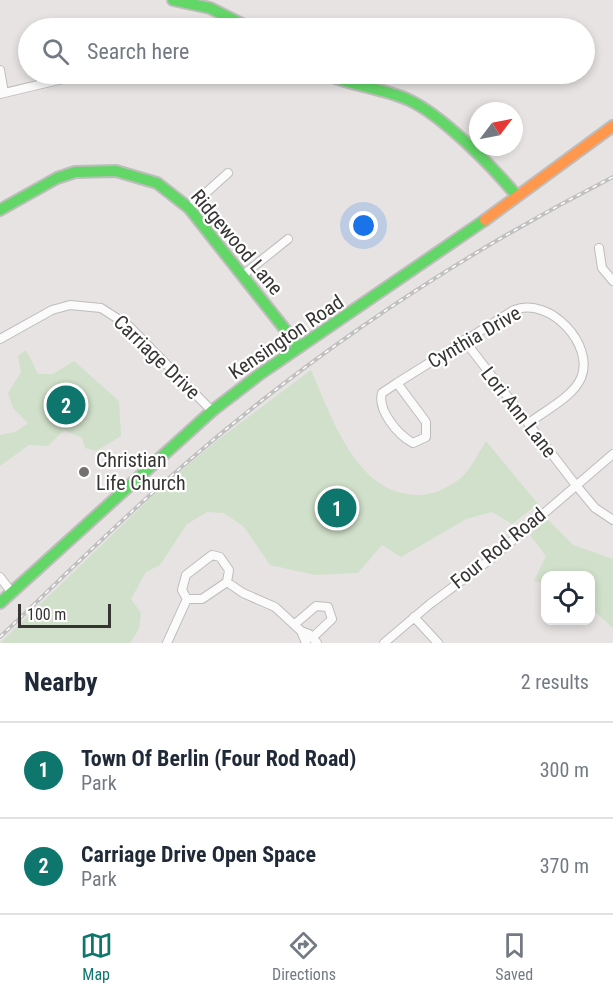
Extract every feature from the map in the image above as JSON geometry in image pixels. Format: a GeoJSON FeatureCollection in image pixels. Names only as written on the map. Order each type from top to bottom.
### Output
{"type":"FeatureCollection","features":[{"type":"Feature","properties":{"kind":"street"},"geometry":{"type":"LineString","coordinates":[[172,0],[210,8],[230,18]]}},
{"type":"Feature","properties":{"kind":"street"},"geometry":{"type":"LineString","coordinates":[[0,70],[2,93],[41,84]]}},
{"type":"Feature","properties":{"kind":"street"},"geometry":{"type":"LineString","coordinates":[[364,84],[409,100],[429,111],[516,195]]}},
{"type":"Feature","properties":{"kind":"street","name":"Kensington Road"},"geometry":{"type":"LineString","coordinates":[[0,603],[48,564],[132,483],[212,411],[299,347],[423,265],[613,126]]}},
{"type":"Feature","properties":{"kind":"street","name":"Ridgewood Lane"},"geometry":{"type":"LineString","coordinates":[[0,210],[57,178],[75,172],[97,170],[137,175],[157,183],[189,208],[299,347]]}},
{"type":"Feature","properties":{"kind":"street"},"geometry":{"type":"LineString","coordinates":[[189,208],[228,173]]}},
{"type":"Feature","properties":{"kind":"street"},"geometry":{"type":"LineString","coordinates":[[243,275],[288,239]]}},
{"type":"Feature","properties":{"kind":"street"},"geometry":{"type":"LineString","coordinates":[[599,248],[602,268],[613,282]]}},
{"type":"Feature","properties":{"kind":"street","name":"Carriage Drive"},"geometry":{"type":"LineString","coordinates":[[0,339],[52,310],[78,305],[100,308],[129,326],[212,411]]}},
{"type":"Feature","properties":{"kind":"street","name":"Cynthia Drive"},"geometry":{"type":"LineString","coordinates":[[397,383],[426,422],[426,436],[420,442],[413,443],[406,440],[382,409],[379,402],[381,393],[464,340],[524,306],[548,310],[575,339],[584,358],[580,381],[528,423]]}},
{"type":"Feature","properties":{"kind":"street","name":"Lori Ann Lane"},"geometry":{"type":"LineString","coordinates":[[464,340],[575,484],[595,508],[613,520]]}},
{"type":"Feature","properties":{"kind":"street","name":"Four Rod Road"},"geometry":{"type":"LineString","coordinates":[[384,643],[414,617],[492,558],[575,484],[613,454]]}},
{"type":"Feature","properties":{"kind":"street"},"geometry":{"type":"LineString","coordinates":[[212,555],[220,556],[226,562],[229,570],[227,582],[202,599],[187,598],[182,590],[186,575],[212,555]]}},
{"type":"Feature","properties":{"kind":"street"},"geometry":{"type":"LineString","coordinates":[[0,577],[12,593]]}},
{"type":"Feature","properties":{"kind":"street"},"geometry":{"type":"LineString","coordinates":[[227,582],[243,594],[275,607],[312,641],[332,619],[328,607],[316,606],[295,624]]}},
{"type":"Feature","properties":{"kind":"street"},"geometry":{"type":"LineString","coordinates":[[167,643],[187,598]]}},
{"type":"Feature","properties":{"kind":"street"},"geometry":{"type":"LineString","coordinates":[[414,617],[438,643]]}},
{"type":"Feature","properties":{"kind":"green space"},"geometry":{"type":"Polygon","coordinates":[[[26,350],[38,374],[53,374],[74,361],[119,401],[121,436],[96,451],[85,448],[82,438],[64,430],[48,446],[29,445],[0,466],[0,435],[15,432],[28,423],[13,408],[8,393],[21,372],[18,356],[26,350]]]}},
{"type":"Feature","properties":{"kind":"green space"},"geometry":{"type":"Polygon","coordinates":[[[311,370],[349,450],[362,468],[378,482],[396,492],[424,495],[436,492],[448,487],[463,476],[486,441],[538,504],[512,524],[492,512],[466,519],[401,557],[382,545],[358,573],[315,575],[270,565],[244,527],[224,513],[207,512],[187,524],[160,565],[146,572],[131,599],[141,613],[139,629],[130,643],[0,643],[165,484],[219,439],[311,370]]]}},
{"type":"Feature","properties":{"kind":"green space"},"geometry":{"type":"Polygon","coordinates":[[[546,518],[573,545],[613,559],[613,628],[595,612],[595,571],[541,571],[541,583],[534,581],[546,556],[530,535],[546,518]]]}},
{"type":"Feature","properties":{"kind":"railway"},"geometry":{"type":"LineString","coordinates":[[0,637],[161,485],[234,422],[285,382],[390,307],[445,272],[556,207],[613,177]]}},
{"type":"Feature","properties":{"kind":"traffic: fast"},"geometry":{"type":"LineString","coordinates":[[173,0],[210,8],[230,18]]}},
{"type":"Feature","properties":{"kind":"traffic: fast"},"geometry":{"type":"LineString","coordinates":[[357,84],[399,96],[422,107],[466,143],[516,195]]}},
{"type":"Feature","properties":{"kind":"traffic: fast"},"geometry":{"type":"LineString","coordinates":[[0,210],[57,178],[75,172],[116,171],[157,183],[189,208],[299,347]]}},
{"type":"Feature","properties":{"kind":"traffic: fast"},"geometry":{"type":"LineString","coordinates":[[0,603],[212,411],[260,374],[485,220]]}},
{"type":"Feature","properties":{"kind":"traffic: slow"},"geometry":{"type":"LineString","coordinates":[[485,220],[613,126]]}},
{"type":"Feature","properties":{"kind":"place","name":"Carriage Drive Open Space"},"geometry":{"type":"Point","coordinates":[66,405]}},
{"type":"Feature","properties":{"kind":"place","name":"Christian Life Church"},"geometry":{"type":"Point","coordinates":[84,472]}},
{"type":"Feature","properties":{"kind":"place","name":"Town Of Berlin (Four Rod Road)"},"geometry":{"type":"Point","coordinates":[337,508]}}]}
